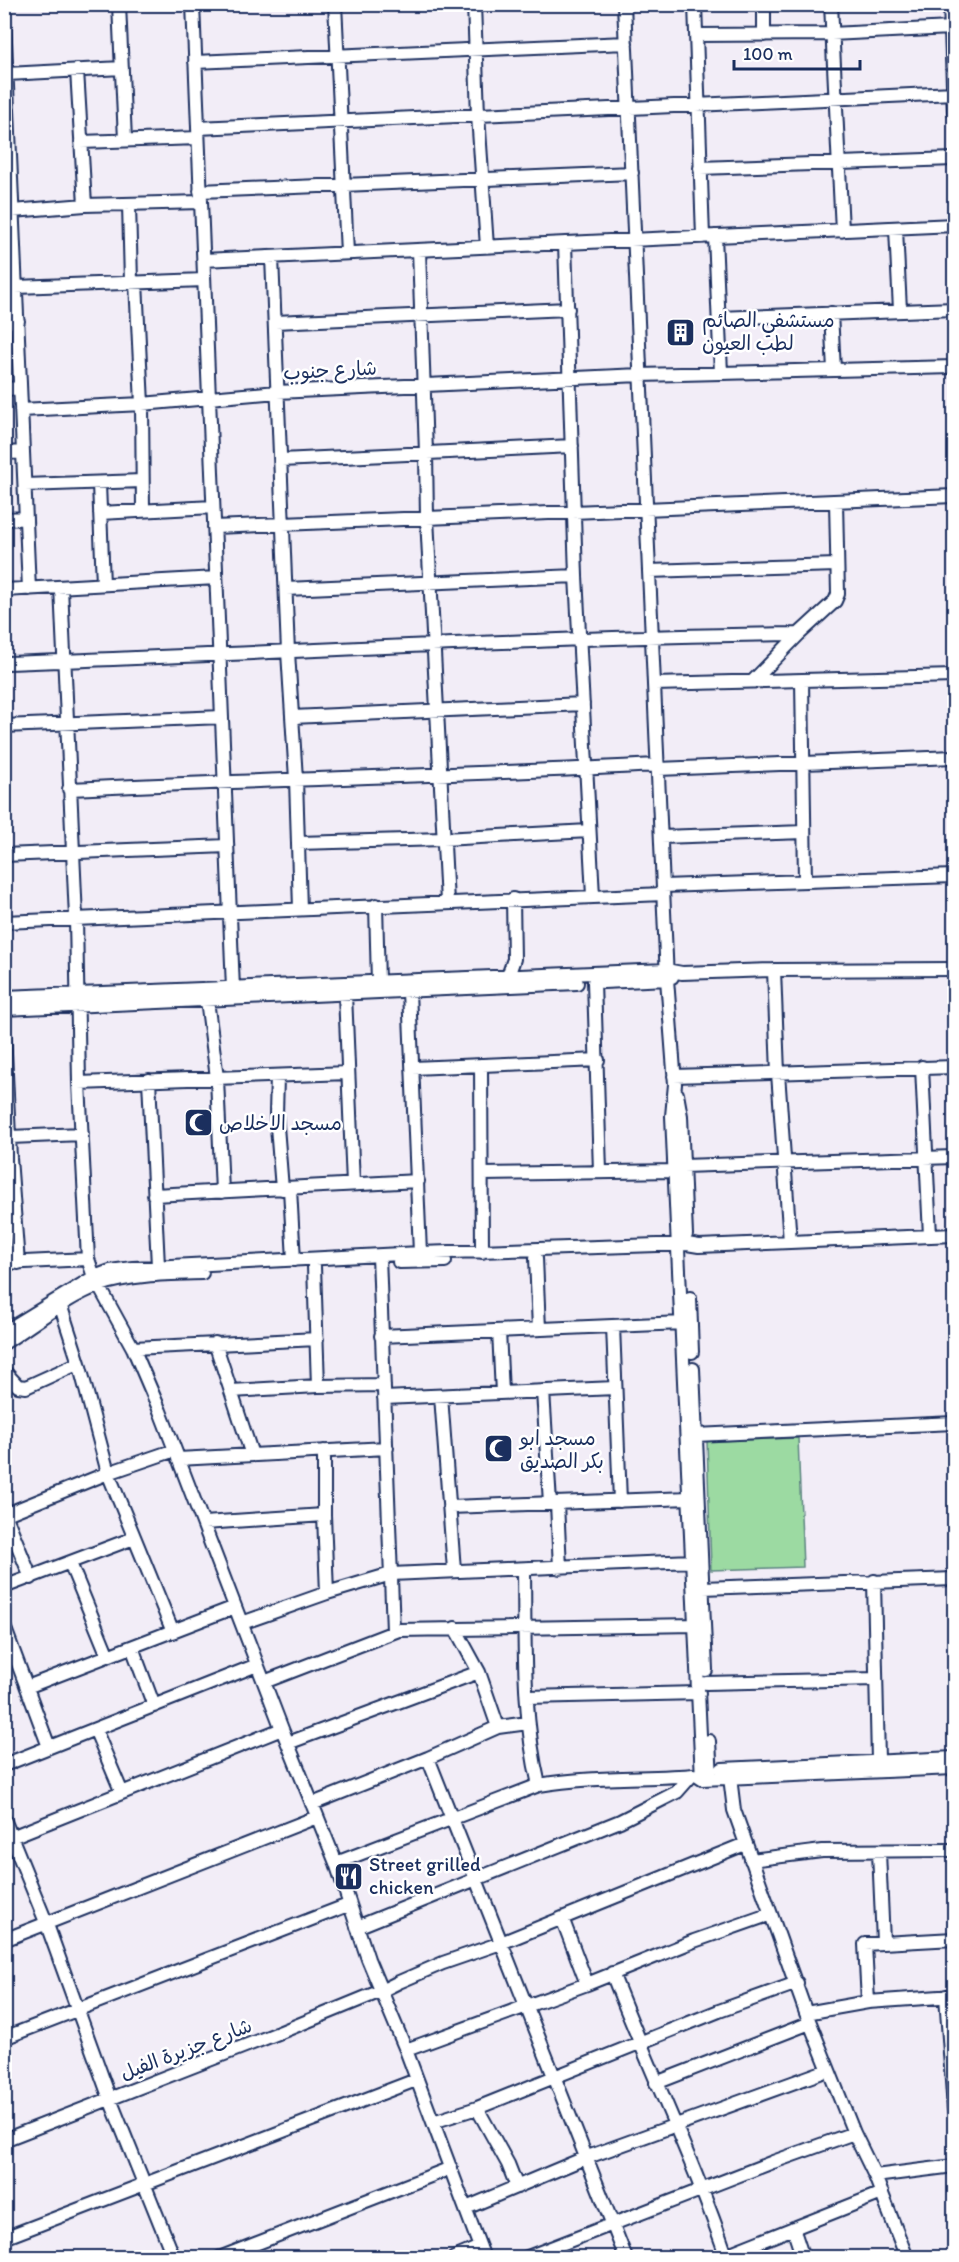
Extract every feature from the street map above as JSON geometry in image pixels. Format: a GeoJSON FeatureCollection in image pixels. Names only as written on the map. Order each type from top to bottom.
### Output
{"type":"FeatureCollection","features":[{"type":"Feature","properties":{"kind":"street"},"geometry":{"type":"LineString","coordinates":[[119,4],[125,140]]}},
{"type":"Feature","properties":{"kind":"street"},"geometry":{"type":"LineString","coordinates":[[193,4],[233,989]]}},
{"type":"Feature","properties":{"kind":"street"},"geometry":{"type":"LineString","coordinates":[[335,4],[347,253]]}},
{"type":"Feature","properties":{"kind":"street"},"geometry":{"type":"LineString","coordinates":[[474,4],[478,115],[488,247]]}},
{"type":"Feature","properties":{"kind":"street"},"geometry":{"type":"LineString","coordinates":[[624,4],[663,890],[674,1080],[672,1102],[686,1247],[703,1588],[702,1774]]}},
{"type":"Feature","properties":{"kind":"street"},"geometry":{"type":"LineString","coordinates":[[694,4],[699,168],[719,318],[721,373]]}},
{"type":"Feature","properties":{"kind":"street"},"geometry":{"type":"LineString","coordinates":[[764,4],[764,35]]}},
{"type":"Feature","properties":{"kind":"street"},"geometry":{"type":"LineString","coordinates":[[831,4],[842,231]]}},
{"type":"Feature","properties":{"kind":"street"},"geometry":{"type":"LineString","coordinates":[[950,4],[954,112]]}},
{"type":"Feature","properties":{"kind":"street"},"geometry":{"type":"LineString","coordinates":[[4,18],[7,121],[13,211],[9,230],[18,321],[29,589]]}},
{"type":"Feature","properties":{"kind":"street"},"geometry":{"type":"LineString","coordinates":[[696,35],[831,34],[951,28]]}},
{"type":"Feature","properties":{"kind":"street"},"geometry":{"type":"LineString","coordinates":[[195,62],[626,43]]}},
{"type":"Feature","properties":{"kind":"street"},"geometry":{"type":"LineString","coordinates":[[7,74],[122,68]]}},
{"type":"Feature","properties":{"kind":"street"},"geometry":{"type":"LineString","coordinates":[[77,70],[84,206]]}},
{"type":"Feature","properties":{"kind":"street"},"geometry":{"type":"LineString","coordinates":[[81,142],[478,115],[954,93]]}},
{"type":"Feature","properties":{"kind":"street"},"geometry":{"type":"LineString","coordinates":[[699,168],[954,159]]}},
{"type":"Feature","properties":{"kind":"street"},"geometry":{"type":"LineString","coordinates":[[13,211],[129,204],[343,185],[632,173]]}},
{"type":"Feature","properties":{"kind":"street"},"geometry":{"type":"LineString","coordinates":[[129,204],[142,404],[143,510]]}},
{"type":"Feature","properties":{"kind":"street"},"geometry":{"type":"LineString","coordinates":[[203,260],[954,225]]}},
{"type":"Feature","properties":{"kind":"street"},"geometry":{"type":"LineString","coordinates":[[896,229],[900,310]]}},
{"type":"Feature","properties":{"kind":"street"},"geometry":{"type":"LineString","coordinates":[[565,243],[576,576],[593,897]]}},
{"type":"Feature","properties":{"kind":"street"},"geometry":{"type":"LineString","coordinates":[[419,250],[427,518],[447,902]]}},
{"type":"Feature","properties":{"kind":"street"},"geometry":{"type":"LineString","coordinates":[[272,257],[300,909]]}},
{"type":"Feature","properties":{"kind":"street"},"geometry":{"type":"LineString","coordinates":[[16,287],[204,280]]}},
{"type":"Feature","properties":{"kind":"street"},"geometry":{"type":"LineString","coordinates":[[275,322],[568,309]]}},
{"type":"Feature","properties":{"kind":"street"},"geometry":{"type":"LineString","coordinates":[[719,318],[954,309]]}},
{"type":"Feature","properties":{"kind":"street"},"geometry":{"type":"LineString","coordinates":[[831,313],[834,370]]}},
{"type":"Feature","properties":{"kind":"street"},"geometry":{"type":"LineString","coordinates":[[4,322],[18,321]]}},
{"type":"Feature","properties":{"kind":"street","name":"شارع جنوب"},"geometry":{"type":"LineString","coordinates":[[21,410],[142,404],[277,392],[570,378],[954,367]]}},
{"type":"Feature","properties":{"kind":"street"},"geometry":{"type":"LineString","coordinates":[[4,389],[21,388]]}},
{"type":"Feature","properties":{"kind":"street"},"geometry":{"type":"LineString","coordinates":[[281,460],[572,446]]}},
{"type":"Feature","properties":{"kind":"street"},"geometry":{"type":"LineString","coordinates":[[4,453],[23,452]]}},
{"type":"Feature","properties":{"kind":"street"},"geometry":{"type":"LineString","coordinates":[[25,485],[142,481]]}},
{"type":"Feature","properties":{"kind":"street"},"geometry":{"type":"LineString","coordinates":[[99,483],[103,584]]}},
{"type":"Feature","properties":{"kind":"street"},"geometry":{"type":"LineString","coordinates":[[214,527],[954,496]]}},
{"type":"Feature","properties":{"kind":"street"},"geometry":{"type":"LineString","coordinates":[[753,681],[835,601],[838,594],[836,501]]}},
{"type":"Feature","properties":{"kind":"street"},"geometry":{"type":"LineString","coordinates":[[100,513],[213,507]]}},
{"type":"Feature","properties":{"kind":"street"},"geometry":{"type":"LineString","coordinates":[[4,519],[26,518]]}},
{"type":"Feature","properties":{"kind":"street"},"geometry":{"type":"LineString","coordinates":[[649,571],[837,564]]}},
{"type":"Feature","properties":{"kind":"street"},"geometry":{"type":"LineString","coordinates":[[286,589],[576,576]]}},
{"type":"Feature","properties":{"kind":"street"},"geometry":{"type":"LineString","coordinates":[[4,590],[216,578]]}},
{"type":"Feature","properties":{"kind":"street"},"geometry":{"type":"LineString","coordinates":[[61,587],[76,918],[79,1083],[88,1258],[97,1281],[133,1348],[204,1523],[257,1665],[336,1863],[348,1905],[406,2050],[482,2252],[453,2258]]}},
{"type":"Feature","properties":{"kind":"street"},"geometry":{"type":"LineString","coordinates":[[4,663],[652,636],[799,634]]}},
{"type":"Feature","properties":{"kind":"street"},"geometry":{"type":"LineString","coordinates":[[654,684],[954,676]]}},
{"type":"Feature","properties":{"kind":"street"},"geometry":{"type":"LineString","coordinates":[[802,680],[805,880]]}},
{"type":"Feature","properties":{"kind":"street"},"geometry":{"type":"LineString","coordinates":[[292,717],[583,704]]}},
{"type":"Feature","properties":{"kind":"street"},"geometry":{"type":"LineString","coordinates":[[4,726],[222,717]]}},
{"type":"Feature","properties":{"kind":"street"},"geometry":{"type":"LineString","coordinates":[[69,789],[224,781],[439,776],[954,757]]}},
{"type":"Feature","properties":{"kind":"street"},"geometry":{"type":"LineString","coordinates":[[298,843],[443,839],[590,831]]}},
{"type":"Feature","properties":{"kind":"street"},"geometry":{"type":"LineString","coordinates":[[661,837],[804,832]]}},
{"type":"Feature","properties":{"kind":"street"},"geometry":{"type":"LineString","coordinates":[[4,855],[227,846]]}},
{"type":"Feature","properties":{"kind":"street"},"geometry":{"type":"LineString","coordinates":[[4,922],[593,897],[805,880],[954,876]]}},
{"type":"Feature","properties":{"kind":"street"},"geometry":{"type":"LineString","coordinates":[[508,976],[514,959],[513,899]]}},
{"type":"Feature","properties":{"kind":"street"},"geometry":{"type":"LineString","coordinates":[[376,905],[378,983]]}},
{"type":"Feature","properties":{"kind":"street"},"geometry":{"type":"LineString","coordinates":[[4,1009],[77,1000],[233,989],[378,983],[424,985],[774,970],[954,969]]}},
{"type":"Feature","properties":{"kind":"street"},"geometry":{"type":"LineString","coordinates":[[774,970],[778,1073],[790,1242]]}},
{"type":"Feature","properties":{"kind":"street"},"geometry":{"type":"LineString","coordinates":[[4,997],[77,1000],[207,1000],[409,991],[424,985],[508,976],[579,979],[594,982],[667,975]]}},
{"type":"Feature","properties":{"kind":"street"},"geometry":{"type":"LineString","coordinates":[[594,982],[600,1171]]}},
{"type":"Feature","properties":{"kind":"street"},"geometry":{"type":"LineString","coordinates":[[409,991],[420,1253]]}},
{"type":"Feature","properties":{"kind":"street"},"geometry":{"type":"LineString","coordinates":[[345,994],[353,1184]]}},
{"type":"Feature","properties":{"kind":"street"},"geometry":{"type":"LineString","coordinates":[[207,1000],[217,1078],[222,1192]]}},
{"type":"Feature","properties":{"kind":"street"},"geometry":{"type":"LineString","coordinates":[[4,1032],[6,1102],[10,1137],[7,1160],[18,1263]]}},
{"type":"Feature","properties":{"kind":"street"},"geometry":{"type":"LineString","coordinates":[[413,1068],[598,1060]]}},
{"type":"Feature","properties":{"kind":"street"},"geometry":{"type":"LineString","coordinates":[[481,1065],[482,1252]]}},
{"type":"Feature","properties":{"kind":"street"},"geometry":{"type":"LineString","coordinates":[[674,1080],[778,1073],[954,1067]]}},
{"type":"Feature","properties":{"kind":"street"},"geometry":{"type":"LineString","coordinates":[[922,1068],[930,1236]]}},
{"type":"Feature","properties":{"kind":"street"},"geometry":{"type":"LineString","coordinates":[[79,1083],[348,1073]]}},
{"type":"Feature","properties":{"kind":"street"},"geometry":{"type":"LineString","coordinates":[[277,1077],[276,1114],[294,1260]]}},
{"type":"Feature","properties":{"kind":"street"},"geometry":{"type":"LineString","coordinates":[[149,1080],[158,1266]]}},
{"type":"Feature","properties":{"kind":"street"},"geometry":{"type":"LineString","coordinates":[[10,1137],[82,1134]]}},
{"type":"Feature","properties":{"kind":"street"},"geometry":{"type":"LineString","coordinates":[[482,1174],[679,1169],[954,1157]]}},
{"type":"Feature","properties":{"kind":"street"},"geometry":{"type":"LineString","coordinates":[[154,1195],[418,1181]]}},
{"type":"Feature","properties":{"kind":"street"},"geometry":{"type":"LineString","coordinates":[[97,1281],[314,1266],[420,1253],[686,1247],[954,1235]]}},
{"type":"Feature","properties":{"kind":"street"},"geometry":{"type":"LineString","coordinates":[[4,1332],[97,1281],[110,1271],[158,1266],[294,1260],[536,1258],[686,1247]]}},
{"type":"Feature","properties":{"kind":"street"},"geometry":{"type":"LineString","coordinates":[[686,1247],[682,1323],[695,1625],[702,1688]]}},
{"type":"Feature","properties":{"kind":"street"},"geometry":{"type":"LineString","coordinates":[[4,1263],[88,1258]]}},
{"type":"Feature","properties":{"kind":"street"},"geometry":{"type":"LineString","coordinates":[[536,1258],[539,1329]]}},
{"type":"Feature","properties":{"kind":"street"},"geometry":{"type":"LineString","coordinates":[[379,1259],[393,1631]]}},
{"type":"Feature","properties":{"kind":"street"},"geometry":{"type":"LineString","coordinates":[[314,1266],[318,1386]]}},
{"type":"Feature","properties":{"kind":"street"},"geometry":{"type":"LineString","coordinates":[[4,1343],[59,1302]]}},
{"type":"Feature","properties":{"kind":"street"},"geometry":{"type":"LineString","coordinates":[[59,1302],[79,1363],[108,1473],[172,1632]]}},
{"type":"Feature","properties":{"kind":"street"},"geometry":{"type":"LineString","coordinates":[[381,1336],[682,1323]]}},
{"type":"Feature","properties":{"kind":"street"},"geometry":{"type":"LineString","coordinates":[[613,1326],[620,1501]]}},
{"type":"Feature","properties":{"kind":"street"},"geometry":{"type":"LineString","coordinates":[[499,1331],[502,1393]]}},
{"type":"Feature","properties":{"kind":"street"},"geometry":{"type":"LineString","coordinates":[[133,1348],[317,1339]]}},
{"type":"Feature","properties":{"kind":"street"},"geometry":{"type":"LineString","coordinates":[[215,1343],[252,1455]]}},
{"type":"Feature","properties":{"kind":"street"},"geometry":{"type":"LineString","coordinates":[[4,1371],[18,1386],[26,1387],[79,1363]]}},
{"type":"Feature","properties":{"kind":"street"},"geometry":{"type":"LineString","coordinates":[[231,1391],[384,1385]]}},
{"type":"Feature","properties":{"kind":"street"},"geometry":{"type":"LineString","coordinates":[[384,1398],[615,1388]]}},
{"type":"Feature","properties":{"kind":"street"},"geometry":{"type":"LineString","coordinates":[[543,1391],[560,1568]]}},
{"type":"Feature","properties":{"kind":"street"},"geometry":{"type":"LineString","coordinates":[[441,1396],[454,1570]]}},
{"type":"Feature","properties":{"kind":"street"},"geometry":{"type":"LineString","coordinates":[[696,1435],[954,1424]]}},
{"type":"Feature","properties":{"kind":"street"},"geometry":{"type":"LineString","coordinates":[[32,1578],[5,1514],[108,1473],[176,1454],[252,1455],[387,1448]]}},
{"type":"Feature","properties":{"kind":"street"},"geometry":{"type":"LineString","coordinates":[[324,1452],[327,1593]]}},
{"type":"Feature","properties":{"kind":"street"},"geometry":{"type":"LineString","coordinates":[[450,1507],[689,1498]]}},
{"type":"Feature","properties":{"kind":"street"},"geometry":{"type":"LineString","coordinates":[[204,1523],[324,1515]]}},
{"type":"Feature","properties":{"kind":"street"},"geometry":{"type":"LineString","coordinates":[[4,1587],[134,1538]]}},
{"type":"Feature","properties":{"kind":"street"},"geometry":{"type":"LineString","coordinates":[[242,1623],[327,1593],[391,1574],[692,1561]]}},
{"type":"Feature","properties":{"kind":"street"},"geometry":{"type":"LineString","coordinates":[[70,1563],[108,1656]]}},
{"type":"Feature","properties":{"kind":"street"},"geometry":{"type":"LineString","coordinates":[[524,1569],[528,1723],[532,1757],[539,1785]]}},
{"type":"Feature","properties":{"kind":"street"},"geometry":{"type":"LineString","coordinates":[[703,1588],[954,1579]]}},
{"type":"Feature","properties":{"kind":"street"},"geometry":{"type":"LineString","coordinates":[[873,1581],[878,1761]]}},
{"type":"Feature","properties":{"kind":"street"},"geometry":{"type":"LineString","coordinates":[[27,1688],[235,1607]]}},
{"type":"Feature","properties":{"kind":"street"},"geometry":{"type":"LineString","coordinates":[[264,1682],[393,1631],[695,1625]]}},
{"type":"Feature","properties":{"kind":"street"},"geometry":{"type":"LineString","coordinates":[[4,1626],[49,1747]]}},
{"type":"Feature","properties":{"kind":"street"},"geometry":{"type":"LineString","coordinates":[[455,1628],[478,1672],[498,1727]]}},
{"type":"Feature","properties":{"kind":"street"},"geometry":{"type":"LineString","coordinates":[[132,1647],[154,1706]]}},
{"type":"Feature","properties":{"kind":"street"},"geometry":{"type":"LineString","coordinates":[[4,1765],[257,1665]]}},
{"type":"Feature","properties":{"kind":"street"},"geometry":{"type":"LineString","coordinates":[[288,1743],[478,1672]]}},
{"type":"Feature","properties":{"kind":"street"},"geometry":{"type":"LineString","coordinates":[[527,1697],[876,1679]]}},
{"type":"Feature","properties":{"kind":"street"},"geometry":{"type":"LineString","coordinates":[[312,1804],[428,1758],[498,1727],[528,1723]]}},
{"type":"Feature","properties":{"kind":"street"},"geometry":{"type":"LineString","coordinates":[[95,1729],[122,1793]]}},
{"type":"Feature","properties":{"kind":"street"},"geometry":{"type":"LineString","coordinates":[[8,1839],[282,1729]]}},
{"type":"Feature","properties":{"kind":"street"},"geometry":{"type":"LineString","coordinates":[[428,1758],[626,2258]]}},
{"type":"Feature","properties":{"kind":"street"},"geometry":{"type":"LineString","coordinates":[[729,1773],[878,1761],[954,1758]]}},
{"type":"Feature","properties":{"kind":"street"},"geometry":{"type":"LineString","coordinates":[[336,1863],[539,1785],[587,1779],[702,1774],[954,1768]]}},
{"type":"Feature","properties":{"kind":"street"},"geometry":{"type":"LineString","coordinates":[[729,1773],[734,1810],[808,2018],[907,2258]]}},
{"type":"Feature","properties":{"kind":"street"},"geometry":{"type":"LineString","coordinates":[[357,1927],[620,1821],[677,1792],[702,1774]]}},
{"type":"Feature","properties":{"kind":"street"},"geometry":{"type":"LineString","coordinates":[[4,1940],[317,1817]]}},
{"type":"Feature","properties":{"kind":"street"},"geometry":{"type":"LineString","coordinates":[[4,1819],[8,1839],[46,1922],[110,2099],[174,2258]]}},
{"type":"Feature","properties":{"kind":"street","name":"شارع جزيرة الفيل"},"geometry":{"type":"LineString","coordinates":[[4,2140],[745,1844]]}},
{"type":"Feature","properties":{"kind":"street"},"geometry":{"type":"LineString","coordinates":[[751,1860],[822,1851],[954,1850]]}},
{"type":"Feature","properties":{"kind":"street"},"geometry":{"type":"LineString","coordinates":[[879,1852],[884,1942]]}},
{"type":"Feature","properties":{"kind":"street"},"geometry":{"type":"LineString","coordinates":[[4,2038],[348,1905]]}},
{"type":"Feature","properties":{"kind":"street"},"geometry":{"type":"LineString","coordinates":[[406,2050],[771,1914]]}},
{"type":"Feature","properties":{"kind":"street"},"geometry":{"type":"LineString","coordinates":[[562,1918],[587,1984]]}},
{"type":"Feature","properties":{"kind":"street"},"geometry":{"type":"LineString","coordinates":[[868,2002],[866,1944],[954,1939]]}},
{"type":"Feature","properties":{"kind":"street"},"geometry":{"type":"LineString","coordinates":[[612,1973],[702,2189],[724,2256],[882,2193]]}},
{"type":"Feature","properties":{"kind":"street"},"geometry":{"type":"LineString","coordinates":[[433,2122],[477,2108],[639,2042],[797,1983]]}},
{"type":"Feature","properties":{"kind":"street"},"geometry":{"type":"LineString","coordinates":[[656,2083],[808,2018],[868,2002],[950,1996],[954,2110]]}},
{"type":"Feature","properties":{"kind":"street"},"geometry":{"type":"LineString","coordinates":[[466,2208],[585,2158],[828,2070]]}},
{"type":"Feature","properties":{"kind":"street"},"geometry":{"type":"LineString","coordinates":[[4,2238],[416,2080]]}},
{"type":"Feature","properties":{"kind":"street"},"geometry":{"type":"LineString","coordinates":[[477,2108],[508,2164],[517,2187]]}},
{"type":"Feature","properties":{"kind":"street"},"geometry":{"type":"LineString","coordinates":[[525,2258],[854,2133]]}},
{"type":"Feature","properties":{"kind":"street"},"geometry":{"type":"LineString","coordinates":[[875,2176],[954,2166]]}},
{"type":"Feature","properties":{"kind":"street"},"geometry":{"type":"LineString","coordinates":[[219,2258],[451,2168]]}},
{"type":"Feature","properties":{"kind":"street"},"geometry":{"type":"LineString","coordinates":[[793,2228],[803,2258]]}},
{"type":"Feature","properties":{"kind":"green space"},"geometry":{"type":"Polygon","coordinates":[[[798,1438],[803,1567],[711,1570],[707,1441],[798,1438]]]}},
{"type":"Feature","properties":{"kind":"place","name":"مستشفي الصائم لطب العيون"},"geometry":{"type":"Point","coordinates":[681,332]}},
{"type":"Feature","properties":{"kind":"place","name":"مسجد الاخلاص"},"geometry":{"type":"Point","coordinates":[198,1123]}},
{"type":"Feature","properties":{"kind":"place","name":"مسجد ابو بكر الصديق"},"geometry":{"type":"Point","coordinates":[499,1449]}},
{"type":"Feature","properties":{"kind":"place","name":"Street grilled chicken"},"geometry":{"type":"Point","coordinates":[348,1876]}}]}
